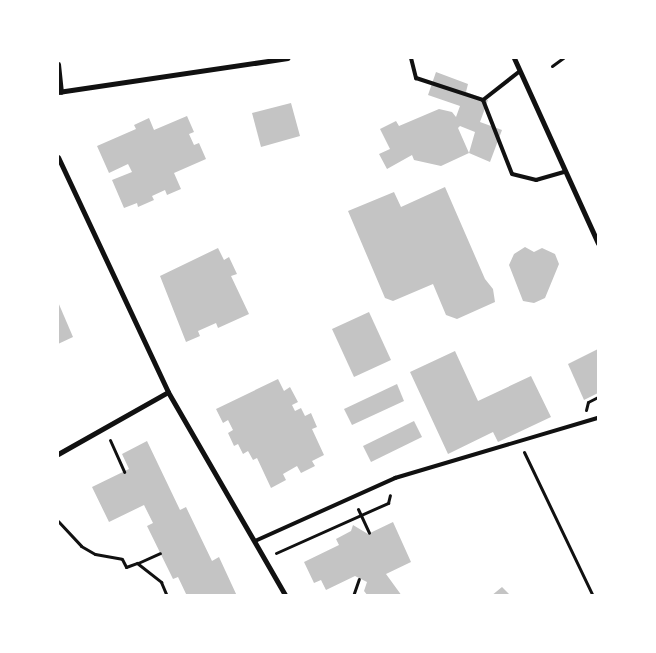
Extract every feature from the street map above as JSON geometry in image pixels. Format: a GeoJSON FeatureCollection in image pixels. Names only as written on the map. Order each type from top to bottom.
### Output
{"type":"FeatureCollection","features":[{"type":"Feature","properties":{"kind":"street"},"geometry":{"type":"LineString","coordinates":[[58,64],[59,92],[288,58]]}},
{"type":"Feature","properties":{"kind":"street"},"geometry":{"type":"LineString","coordinates":[[514,58],[564,172],[598,243]]}},
{"type":"Feature","properties":{"kind":"street"},"geometry":{"type":"LineString","coordinates":[[58,158],[168,392],[286,596]]}},
{"type":"Feature","properties":{"kind":"street"},"geometry":{"type":"LineString","coordinates":[[58,454],[168,392]]}},
{"type":"Feature","properties":{"kind":"lane"},"geometry":{"type":"LineString","coordinates":[[411,58],[416,78],[483,100]]}},
{"type":"Feature","properties":{"kind":"lane"},"geometry":{"type":"LineString","coordinates":[[483,100],[520,71]]}},
{"type":"Feature","properties":{"kind":"lane"},"geometry":{"type":"LineString","coordinates":[[483,100],[512,174],[536,180],[564,172]]}},
{"type":"Feature","properties":{"kind":"lane"},"geometry":{"type":"LineString","coordinates":[[255,541],[395,478],[598,418]]}},
{"type":"Feature","properties":{"kind":"path"},"geometry":{"type":"LineString","coordinates":[[552,66],[563,58]]}},
{"type":"Feature","properties":{"kind":"path"},"geometry":{"type":"LineString","coordinates":[[105,428],[124,472]]}},
{"type":"Feature","properties":{"kind":"path"},"geometry":{"type":"LineString","coordinates":[[519,442],[593,596]]}},
{"type":"Feature","properties":{"kind":"path"},"geometry":{"type":"LineString","coordinates":[[264,558],[388,503],[395,478]]}},
{"type":"Feature","properties":{"kind":"path"},"geometry":{"type":"LineString","coordinates":[[352,497],[370,533]]}},
{"type":"Feature","properties":{"kind":"path"},"geometry":{"type":"LineString","coordinates":[[58,521],[75,541],[94,554],[122,558],[126,567],[160,553]]}},
{"type":"Feature","properties":{"kind":"path"},"geometry":{"type":"LineString","coordinates":[[137,563],[161,582],[167,596]]}},
{"type":"Feature","properties":{"kind":"path"},"geometry":{"type":"LineString","coordinates":[[352,596],[359,579]]}},
{"type":"Feature","properties":{"kind":"building"},"geometry":{"type":"Polygon","coordinates":[[[436,72],[468,84],[466,92],[488,100],[480,122],[502,130],[490,162],[469,153],[441,166],[414,160],[412,155],[387,169],[379,154],[390,149],[380,129],[396,121],[399,126],[439,109],[452,112],[456,117],[460,106],[428,95],[436,72]],[[460,126],[458,128],[469,153],[475,132],[460,126]]]}},
{"type":"Feature","properties":{"kind":"building"},"geometry":{"type":"Polygon","coordinates":[[[291,103],[300,136],[261,147],[252,113],[291,103]]]}},
{"type":"Feature","properties":{"kind":"building"},"geometry":{"type":"Polygon","coordinates":[[[187,116],[194,132],[189,134],[194,145],[199,143],[206,159],[174,173],[181,189],[167,195],[165,190],[152,196],[154,200],[138,207],[137,203],[124,208],[112,180],[132,172],[128,164],[109,173],[97,146],[136,129],[134,125],[149,118],[154,130],[187,116]]]}},
{"type":"Feature","properties":{"kind":"building"},"geometry":{"type":"Polygon","coordinates":[[[445,187],[485,279],[493,289],[495,302],[457,319],[446,315],[433,284],[393,301],[385,298],[348,211],[394,192],[401,207],[445,187]]]}},
{"type":"Feature","properties":{"kind":"building"},"geometry":{"type":"Polygon","coordinates":[[[525,247],[534,252],[542,248],[555,254],[559,264],[545,298],[534,303],[523,301],[509,265],[514,254],[525,247]]]}},
{"type":"Feature","properties":{"kind":"building"},"geometry":{"type":"Polygon","coordinates":[[[218,248],[224,260],[229,257],[237,274],[231,276],[249,314],[218,328],[216,323],[198,331],[200,336],[186,342],[160,276],[218,248]]]}},
{"type":"Feature","properties":{"kind":"building"},"geometry":{"type":"Polygon","coordinates":[[[58,302],[73,337],[58,344],[58,302]]]}},
{"type":"Feature","properties":{"kind":"building"},"geometry":{"type":"Polygon","coordinates":[[[369,312],[391,360],[354,377],[332,329],[369,312]]]}},
{"type":"Feature","properties":{"kind":"building"},"geometry":{"type":"Polygon","coordinates":[[[598,349],[598,393],[584,400],[568,364],[598,349]]]}},
{"type":"Feature","properties":{"kind":"building"},"geometry":{"type":"Polygon","coordinates":[[[455,351],[478,401],[531,376],[551,417],[498,442],[493,432],[448,454],[410,372],[455,351]]]}},
{"type":"Feature","properties":{"kind":"building"},"geometry":{"type":"Polygon","coordinates":[[[278,379],[284,391],[290,387],[298,402],[292,405],[295,411],[301,408],[305,416],[311,413],[317,427],[312,429],[324,455],[312,461],[315,466],[301,473],[297,466],[283,474],[286,480],[271,488],[257,458],[253,460],[248,451],[243,454],[238,444],[234,446],[228,433],[233,430],[228,420],[223,423],[216,409],[278,379]]]}},
{"type":"Feature","properties":{"kind":"building"},"geometry":{"type":"Polygon","coordinates":[[[397,384],[404,401],[352,425],[344,409],[397,384]]]}},
{"type":"Feature","properties":{"kind":"building"},"geometry":{"type":"Polygon","coordinates":[[[414,421],[422,437],[371,462],[363,446],[414,421]]]}},
{"type":"Feature","properties":{"kind":"building"},"geometry":{"type":"Polygon","coordinates":[[[147,441],[180,510],[186,507],[212,561],[219,557],[237,596],[187,596],[178,577],[173,579],[147,526],[153,523],[144,505],[109,522],[92,487],[129,469],[122,454],[147,441]]]}},
{"type":"Feature","properties":{"kind":"building"},"geometry":{"type":"Polygon","coordinates":[[[393,522],[411,562],[386,574],[402,596],[368,596],[364,591],[367,582],[355,576],[326,590],[321,580],[314,583],[304,562],[339,545],[336,539],[351,531],[353,525],[368,534],[393,522]]]}},
{"type":"Feature","properties":{"kind":"building"},"geometry":{"type":"Polygon","coordinates":[[[502,587],[511,596],[491,596],[502,587]]]}}]}
